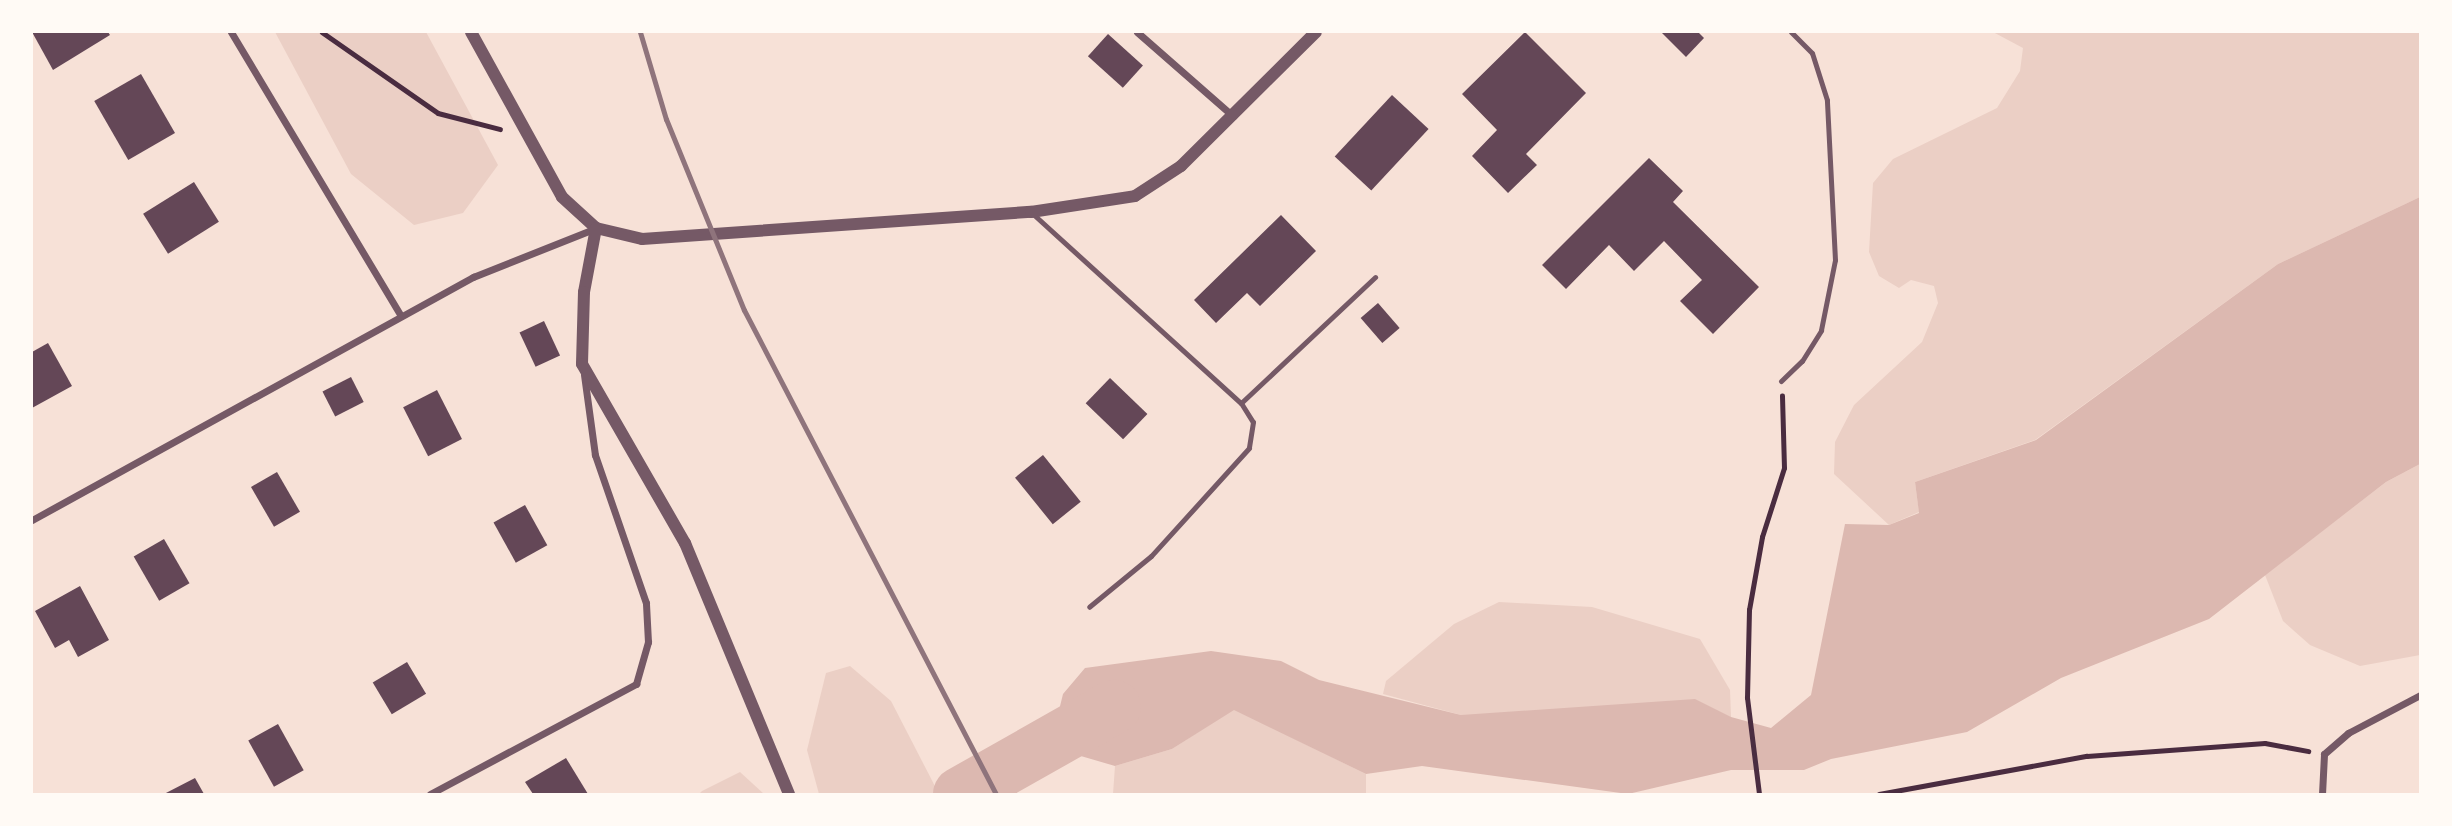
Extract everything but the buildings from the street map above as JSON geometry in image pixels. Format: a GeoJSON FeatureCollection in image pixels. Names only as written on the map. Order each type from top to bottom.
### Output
{"type":"FeatureCollection","features":[{"type":"Feature","properties":{"kind":"street"},"geometry":{"type":"LineString","coordinates":[[231,32],[401,316]]}},
{"type":"Feature","properties":{"kind":"street"},"geometry":{"type":"LineString","coordinates":[[471,32],[562,197],[596,228],[642,239],[1031,212],[1135,197],[1181,166],[1316,32]]}},
{"type":"Feature","properties":{"kind":"street"},"geometry":{"type":"LineString","coordinates":[[1137,32],[1233,116]]}},
{"type":"Feature","properties":{"kind":"street"},"geometry":{"type":"LineString","coordinates":[[32,520],[473,277],[596,228]]}},
{"type":"Feature","properties":{"kind":"street"},"geometry":{"type":"LineString","coordinates":[[430,794],[636,684],[648,642],[646,603],[595,455],[582,364],[584,292],[596,228]]}},
{"type":"Feature","properties":{"kind":"street"},"geometry":{"type":"LineString","coordinates":[[582,364],[685,543],[789,794]]}},
{"type":"Feature","properties":{"kind":"street"},"geometry":{"type":"LineString","coordinates":[[2322,794],[2324,754],[2348,733],[2420,695]]}},
{"type":"Feature","properties":{"kind":"lane"},"geometry":{"type":"LineString","coordinates":[[1781,381],[1802,361],[1821,330],[1835,260],[1827,100],[1812,53],[1791,32]]}},
{"type":"Feature","properties":{"kind":"lane"},"geometry":{"type":"LineString","coordinates":[[1031,212],[1241,403],[1253,422],[1249,448],[1151,556],[1089,607]]}},
{"type":"Feature","properties":{"kind":"lane"},"geometry":{"type":"LineString","coordinates":[[1241,403],[1375,277]]}},
{"type":"Feature","properties":{"kind":"path"},"geometry":{"type":"LineString","coordinates":[[322,32],[438,113],[528,136]]}},
{"type":"Feature","properties":{"kind":"path"},"geometry":{"type":"LineString","coordinates":[[1759,794],[1747,698],[1749,610],[1762,537],[1784,468],[1781,381]]}},
{"type":"Feature","properties":{"kind":"path"},"geometry":{"type":"LineString","coordinates":[[1879,794],[2087,756],[2265,743],[2324,754]]}},
{"type":"Feature","properties":{"kind":"shaded area"},"geometry":{"type":"Polygon","coordinates":[[[275,32],[426,32],[498,165],[463,213],[414,225],[351,174],[275,32]]]}},
{"type":"Feature","properties":{"kind":"shaded area"},"geometry":{"type":"Polygon","coordinates":[[[1993,32],[2420,32],[2420,197],[2278,264],[2035,440],[1915,482],[1919,512],[1889,525],[1834,474],[1835,442],[1854,405],[1922,342],[1938,303],[1934,286],[1911,280],[1899,288],[1879,276],[1869,252],[1873,183],[1893,159],[1997,108],[2020,71],[2023,48],[1993,32]]]}},
{"type":"Feature","properties":{"kind":"shaded area"},"geometry":{"type":"Polygon","coordinates":[[[2420,197],[2420,464],[2386,482],[2209,619],[2061,678],[1967,732],[1831,759],[1804,770],[1731,770],[1628,794],[1422,766],[1366,774],[1234,710],[1172,749],[1115,766],[1050,747],[1063,694],[1085,668],[1211,651],[1281,661],[1319,680],[1461,715],[1695,699],[1731,717],[1771,728],[1811,695],[1845,524],[1889,525],[1919,513],[1915,482],[2036,440],[2278,264],[2420,197]]]}},
{"type":"Feature","properties":{"kind":"shaded area"},"geometry":{"type":"Polygon","coordinates":[[[2420,464],[2420,655],[2360,666],[2310,645],[2283,621],[2265,575],[2386,482],[2420,464]]]}},
{"type":"Feature","properties":{"kind":"shaded area"},"geometry":{"type":"Polygon","coordinates":[[[1499,602],[1592,607],[1700,639],[1730,690],[1731,717],[1461,715],[1383,694],[1386,681],[1454,624],[1499,602]]]}},
{"type":"Feature","properties":{"kind":"shaded area"},"geometry":{"type":"Polygon","coordinates":[[[850,666],[891,701],[939,794],[819,794],[807,750],[826,673],[850,666]]]}},
{"type":"Feature","properties":{"kind":"shaded area"},"geometry":{"type":"Polygon","coordinates":[[[1234,709],[1366,774],[1366,794],[1113,794],[1115,766],[1172,749],[1234,709]]]}},
{"type":"Feature","properties":{"kind":"shaded area"},"geometry":{"type":"Polygon","coordinates":[[[740,772],[764,794],[699,794],[702,791],[740,772]]]}},
{"type":"Feature","properties":{"kind":"waterway"},"geometry":{"type":"LineString","coordinates":[[960,794],[1114,707]]}},
{"type":"Feature","properties":{"kind":"railway"},"geometry":{"type":"LineString","coordinates":[[640,32],[666,119],[744,310],[996,794]]}}]}
